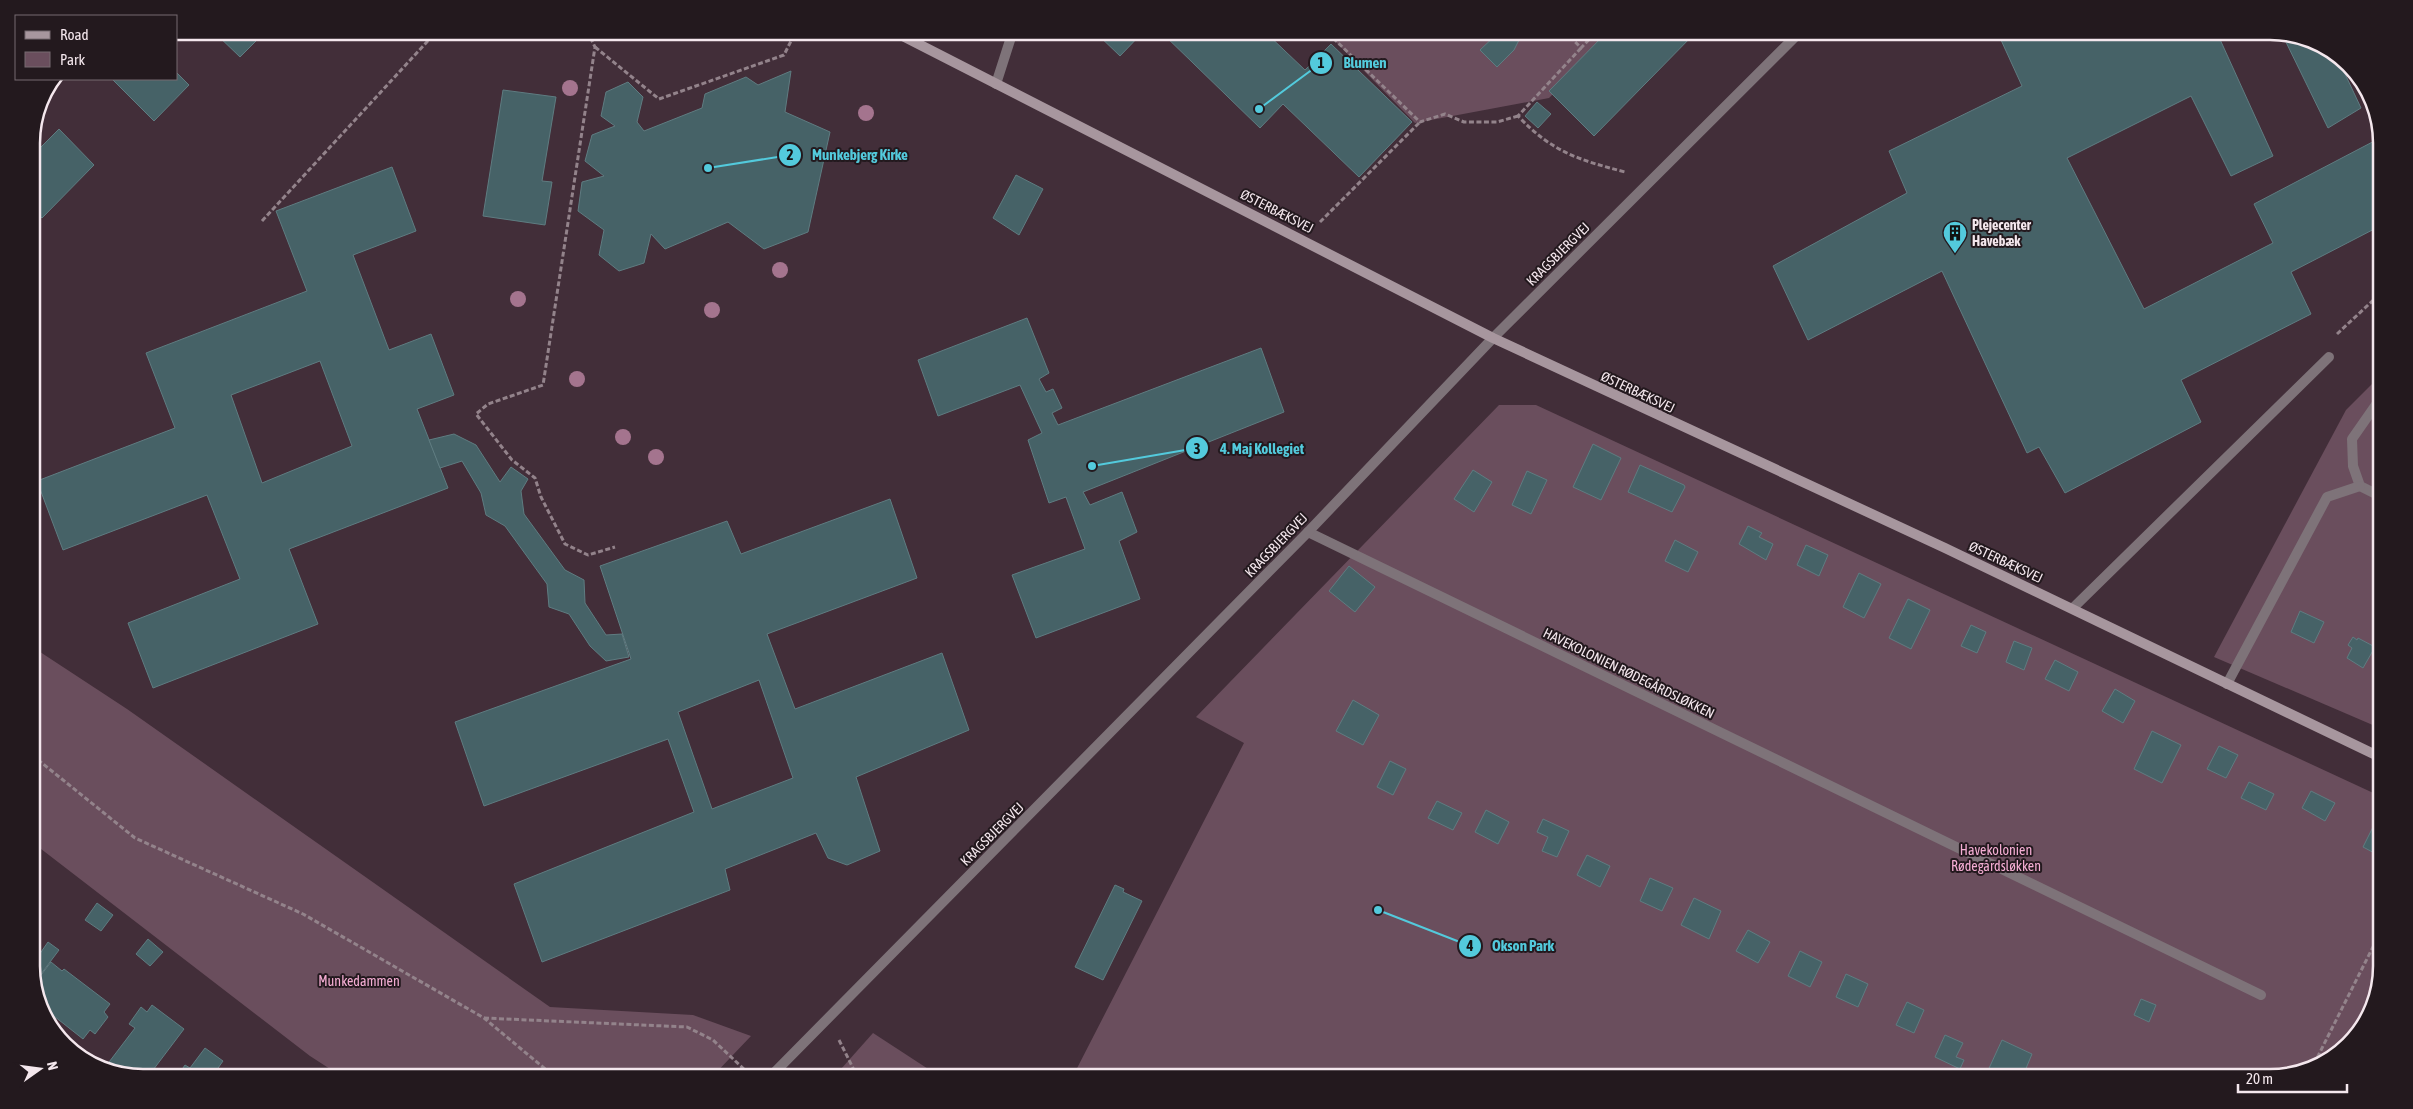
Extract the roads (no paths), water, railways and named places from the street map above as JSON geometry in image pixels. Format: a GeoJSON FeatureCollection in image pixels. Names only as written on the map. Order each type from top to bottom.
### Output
{"type":"FeatureCollection","features":[{"type":"Feature","properties":{"kind":"street","name":"ØSTERBÆKSVEJ"},"geometry":{"type":"LineString","coordinates":[[910,40],[1493,338],[2073,608],[2373,754]]}},
{"type":"Feature","properties":{"kind":"street"},"geometry":{"type":"LineString","coordinates":[[996,84],[1010,40]]}},
{"type":"Feature","properties":{"kind":"street","name":"KRAGSBJERGVEJ"},"geometry":{"type":"LineString","coordinates":[[778,1069],[1308,532],[1493,338],[1793,40]]}},
{"type":"Feature","properties":{"kind":"street"},"geometry":{"type":"LineString","coordinates":[[2073,608],[2329,357]]}},
{"type":"Feature","properties":{"kind":"street"},"geometry":{"type":"LineString","coordinates":[[2373,409],[2352,439],[2353,466],[2360,486],[2373,492]]}},
{"type":"Feature","properties":{"kind":"street"},"geometry":{"type":"LineString","coordinates":[[2227,684],[2327,497],[2360,486]]}},
{"type":"Feature","properties":{"kind":"street","name":"HAVEKOLONIEN RØDEGÅRDSLØKKEN"},"geometry":{"type":"LineString","coordinates":[[1308,532],[2261,995]]}},
{"type":"Feature","properties":{"kind":"place","name":"Blumen"},"geometry":{"type":"Point","coordinates":[1259,109]}},
{"type":"Feature","properties":{"kind":"place","name":"Munkebjerg Kirke"},"geometry":{"type":"Point","coordinates":[708,168]}},
{"type":"Feature","properties":{"kind":"place","name":"Plejecenter Havebæk"},"geometry":{"type":"Point","coordinates":[1955,254]}},
{"type":"Feature","properties":{"kind":"place","name":"4. Maj Kollegiet"},"geometry":{"type":"Point","coordinates":[1092,466]}},
{"type":"Feature","properties":{"kind":"place","name":"Okson Park"},"geometry":{"type":"Point","coordinates":[1378,910]}},
{"type":"Feature","properties":{"kind":"park label","name":"Havekolonien Rødegårdsløkken"},"geometry":{"type":"Point","coordinates":[1996,858]}},
{"type":"Feature","properties":{"kind":"park label","name":"Munkedammen"},"geometry":{"type":"Point","coordinates":[359,981]}}]}
